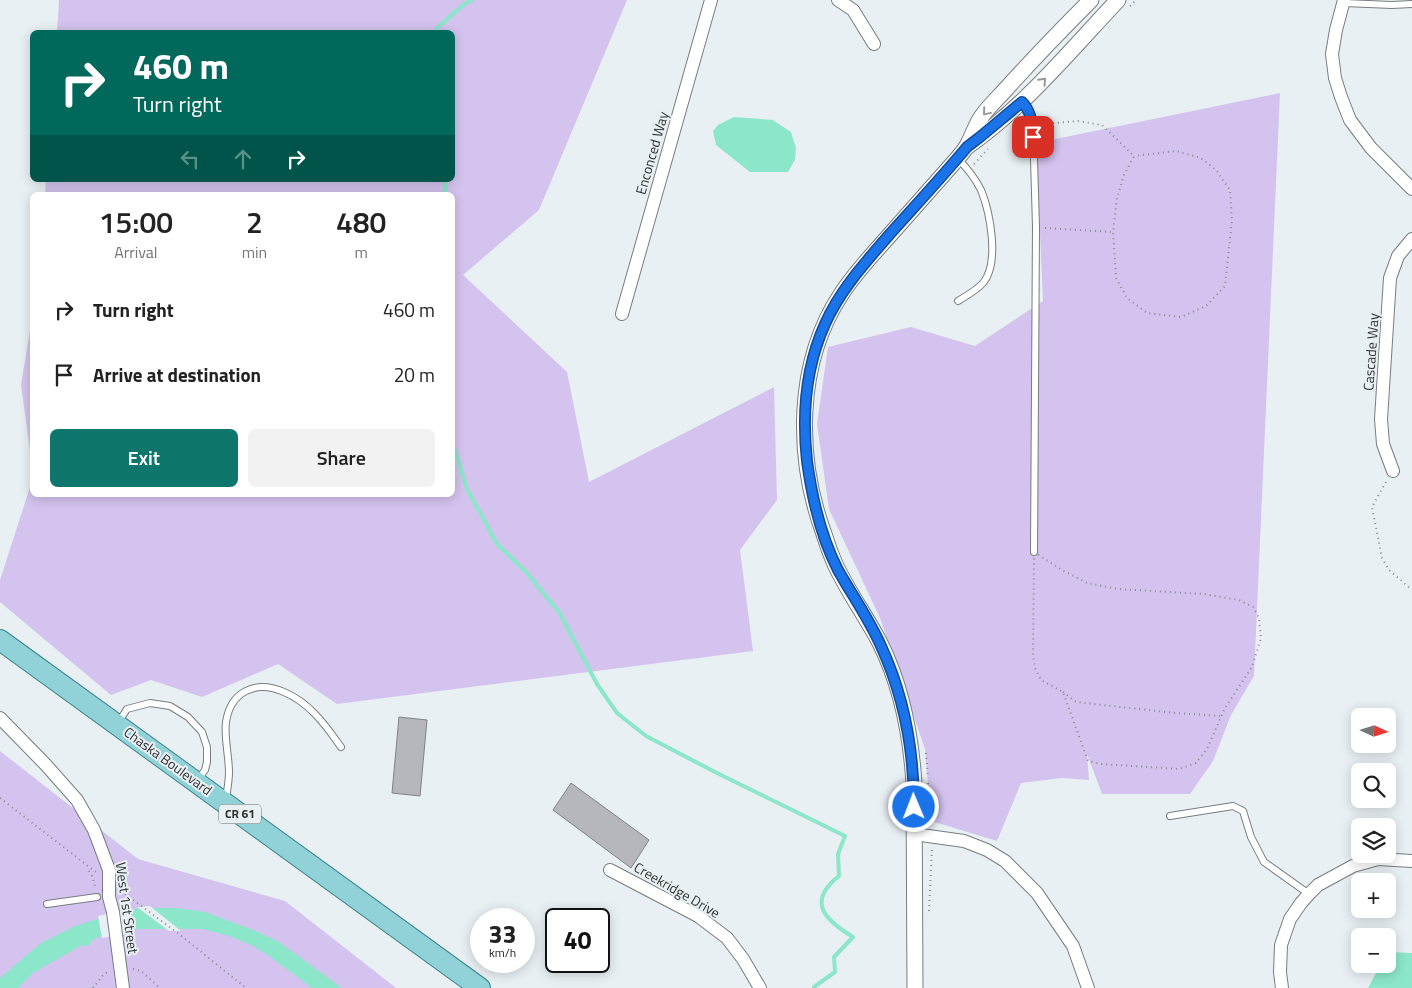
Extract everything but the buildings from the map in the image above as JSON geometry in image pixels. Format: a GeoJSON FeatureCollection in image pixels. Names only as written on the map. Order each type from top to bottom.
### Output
{"type":"FeatureCollection","features":[{"type":"Feature","properties":{"kind":"main road","name":"Chaska Boulevard"},"geometry":{"type":"LineString","coordinates":[[0,640],[480,988]]}},
{"type":"Feature","properties":{"kind":"street","name":"Enconced Way"},"geometry":{"type":"LineString","coordinates":[[622,314],[711,0]]}},
{"type":"Feature","properties":{"kind":"street"},"geometry":{"type":"LineString","coordinates":[[838,0],[852,10],[874,44]]}},
{"type":"Feature","properties":{"kind":"street"},"geometry":{"type":"LineString","coordinates":[[962,152],[981,118],[1030,61],[1091,0]]}},
{"type":"Feature","properties":{"kind":"street"},"geometry":{"type":"LineString","coordinates":[[914,988],[914,834],[912,758],[908,728],[901,699],[881,645],[835,564],[823,532],[810,477],[805,430],[810,370],[825,323],[842,294],[867,261],[962,152],[1022,102],[1118,0]]}},
{"type":"Feature","properties":{"kind":"street"},"geometry":{"type":"LineString","coordinates":[[1344,2],[1332,54],[1335,78],[1341,97],[1350,120],[1371,148],[1412,189]]}},
{"type":"Feature","properties":{"kind":"street","name":"Cascade Way"},"geometry":{"type":"LineString","coordinates":[[1392,471],[1383,444],[1382,419],[1390,278],[1398,256],[1412,239]]}},
{"type":"Feature","properties":{"kind":"street","name":"West 1st Street"},"geometry":{"type":"LineString","coordinates":[[0,718],[77,800],[94,830],[109,870],[103,897],[113,912],[116,937],[114,971],[123,988]]}},
{"type":"Feature","properties":{"kind":"street"},"geometry":{"type":"LineString","coordinates":[[914,834],[964,841],[987,850],[1005,861],[1037,893],[1072,946],[1088,988]]}},
{"type":"Feature","properties":{"kind":"street"},"geometry":{"type":"LineString","coordinates":[[1282,988],[1280,972],[1281,945],[1290,919],[1301,903],[1318,885],[1353,866],[1378,858],[1412,861]]}},
{"type":"Feature","properties":{"kind":"street","name":"Creekridge Drive"},"geometry":{"type":"LineString","coordinates":[[610,870],[698,916],[727,938],[760,988]]}},
{"type":"Feature","properties":{"kind":"lane"},"geometry":{"type":"LineString","coordinates":[[1344,2],[1392,5],[1412,4]]}},
{"type":"Feature","properties":{"kind":"lane"},"geometry":{"type":"LineString","coordinates":[[1022,102],[1027,107],[1033,125],[1036,227],[1034,552]]}},
{"type":"Feature","properties":{"kind":"lane"},"geometry":{"type":"LineString","coordinates":[[958,302],[983,283],[989,271],[992,258],[987,208],[981,190],[962,152]]}},
{"type":"Feature","properties":{"kind":"lane"},"geometry":{"type":"LineString","coordinates":[[226,803],[229,774],[226,723],[233,702],[241,694],[252,688],[265,687],[279,690],[295,698],[315,714],[341,747]]}},
{"type":"Feature","properties":{"kind":"lane"},"geometry":{"type":"LineString","coordinates":[[117,724],[127,709],[150,703],[170,706],[188,716],[202,732],[206,746],[207,762],[205,770],[197,782]]}},
{"type":"Feature","properties":{"kind":"lane"},"geometry":{"type":"LineString","coordinates":[[1170,816],[1233,806],[1243,811],[1251,837],[1264,862],[1309,894]]}},
{"type":"Feature","properties":{"kind":"lane"},"geometry":{"type":"LineString","coordinates":[[47,904],[103,897]]}},
{"type":"Feature","properties":{"kind":"path"},"geometry":{"type":"LineString","coordinates":[[1033,125],[1078,121],[1102,125],[1134,156]]}},
{"type":"Feature","properties":{"kind":"path"},"geometry":{"type":"LineString","coordinates":[[1176,151],[1202,158],[1216,170],[1230,190],[1232,220],[1225,286],[1206,306],[1180,317],[1147,313],[1127,298],[1116,278],[1113,232],[1117,198],[1124,175],[1134,156],[1176,151]]}},
{"type":"Feature","properties":{"kind":"path"},"geometry":{"type":"LineString","coordinates":[[1036,227],[1113,232]]}},
{"type":"Feature","properties":{"kind":"path"},"geometry":{"type":"LineString","coordinates":[[1392,471],[1372,507],[1382,558],[1388,570],[1412,590]]}},
{"type":"Feature","properties":{"kind":"path"},"geometry":{"type":"LineString","coordinates":[[1034,552],[1033,656],[1035,668],[1041,680],[1063,692],[1076,702],[1222,716]]}},
{"type":"Feature","properties":{"kind":"path"},"geometry":{"type":"LineString","coordinates":[[1034,552],[1087,583],[1118,589],[1204,594],[1239,600],[1253,607],[1259,618],[1261,638],[1252,667],[1226,708],[1207,749],[1196,763],[1179,769],[1100,764],[1088,761],[1063,692]]}},
{"type":"Feature","properties":{"kind":"path"},"geometry":{"type":"LineString","coordinates":[[925,749],[931,836],[929,914]]}},
{"type":"Feature","properties":{"kind":"path"},"geometry":{"type":"LineString","coordinates":[[0,798],[81,860]]}},
{"type":"Feature","properties":{"kind":"path"},"geometry":{"type":"LineString","coordinates":[[90,871],[103,897]]}},
{"type":"Feature","properties":{"kind":"path"},"geometry":{"type":"LineString","coordinates":[[138,903],[246,988]]}},
{"type":"Feature","properties":{"kind":"path"},"geometry":{"type":"LineString","coordinates":[[93,988],[104,974],[130,968],[141,971],[160,988]]}},
{"type":"Feature","properties":{"kind":"shaded area"},"geometry":{"type":"Polygon","coordinates":[[[59,0],[627,0],[539,210],[463,275],[567,372],[589,482],[774,387],[777,500],[740,550],[753,651],[337,704],[278,664],[202,697],[151,680],[111,695],[0,602],[0,580],[30,487],[30,497],[455,497],[455,192],[45,192],[46,182],[455,182],[455,30],[57,30],[59,0]]]}},
{"type":"Feature","properties":{"kind":"shaded area"},"geometry":{"type":"Polygon","coordinates":[[[1280,93],[1254,676],[1231,715],[1213,761],[1190,794],[1102,794],[1087,754],[1089,780],[1062,778],[1021,783],[997,841],[931,821],[925,749],[880,618],[829,509],[817,424],[828,347],[911,327],[975,346],[1043,301],[1036,143],[1280,93]]]}},
{"type":"Feature","properties":{"kind":"shaded area"},"geometry":{"type":"Polygon","coordinates":[[[734,117],[773,120],[791,132],[796,148],[795,160],[788,172],[750,172],[716,145],[713,131],[718,125],[734,117]]]}},
{"type":"Feature","properties":{"kind":"shaded area"},"geometry":{"type":"Polygon","coordinates":[[[30,330],[30,450],[21,385],[30,330]]]}},
{"type":"Feature","properties":{"kind":"shaded area"},"geometry":{"type":"Polygon","coordinates":[[[0,751],[138,859],[285,901],[396,988],[0,988],[0,751]]]}},
{"type":"Feature","properties":{"kind":"shaded area"},"geometry":{"type":"Polygon","coordinates":[[[177,908],[205,912],[256,931],[279,942],[342,988],[312,988],[269,956],[251,945],[229,936],[203,929],[135,929],[101,936],[91,941],[90,946],[82,945],[33,973],[18,988],[0,988],[0,978],[41,943],[75,926],[130,909],[177,908]]]}},
{"type":"Feature","properties":{"kind":"shaded area"},"geometry":{"type":"Polygon","coordinates":[[[1396,952],[1412,953],[1412,988],[1368,988],[1376,973],[1396,973],[1396,952]]]}},
{"type":"Feature","properties":{"kind":"pier"},"geometry":{"type":"Polygon","coordinates":[[[150,906],[181,931],[169,931],[137,907],[150,906]]]}},
{"type":"Feature","properties":{"kind":"pier"},"geometry":{"type":"Polygon","coordinates":[[[129,909],[131,933],[102,938],[98,916],[129,909]]]}},
{"type":"Feature","properties":{"kind":"waterway"},"geometry":{"type":"LineString","coordinates":[[436,30],[463,5],[472,0]]}},
{"type":"Feature","properties":{"kind":"waterway"},"geometry":{"type":"LineString","coordinates":[[445,182],[445,192]]}},
{"type":"Feature","properties":{"kind":"waterway"},"geometry":{"type":"LineString","coordinates":[[455,450],[467,489],[497,544],[526,572],[559,612],[597,684],[617,713],[646,736],[845,836],[838,854],[839,876],[823,894],[822,902],[823,910],[834,924],[853,937],[834,957],[835,972],[814,988]]}},
{"type":"Feature","properties":{"kind":"route"},"geometry":{"type":"LineString","coordinates":[[914,807],[912,758],[908,728],[901,699],[881,645],[835,564],[815,506],[806,454],[805,430],[808,384],[812,362],[825,323],[842,294],[867,261],[967,147],[1022,102],[1027,107],[1033,125],[1033,137]]}}]}
